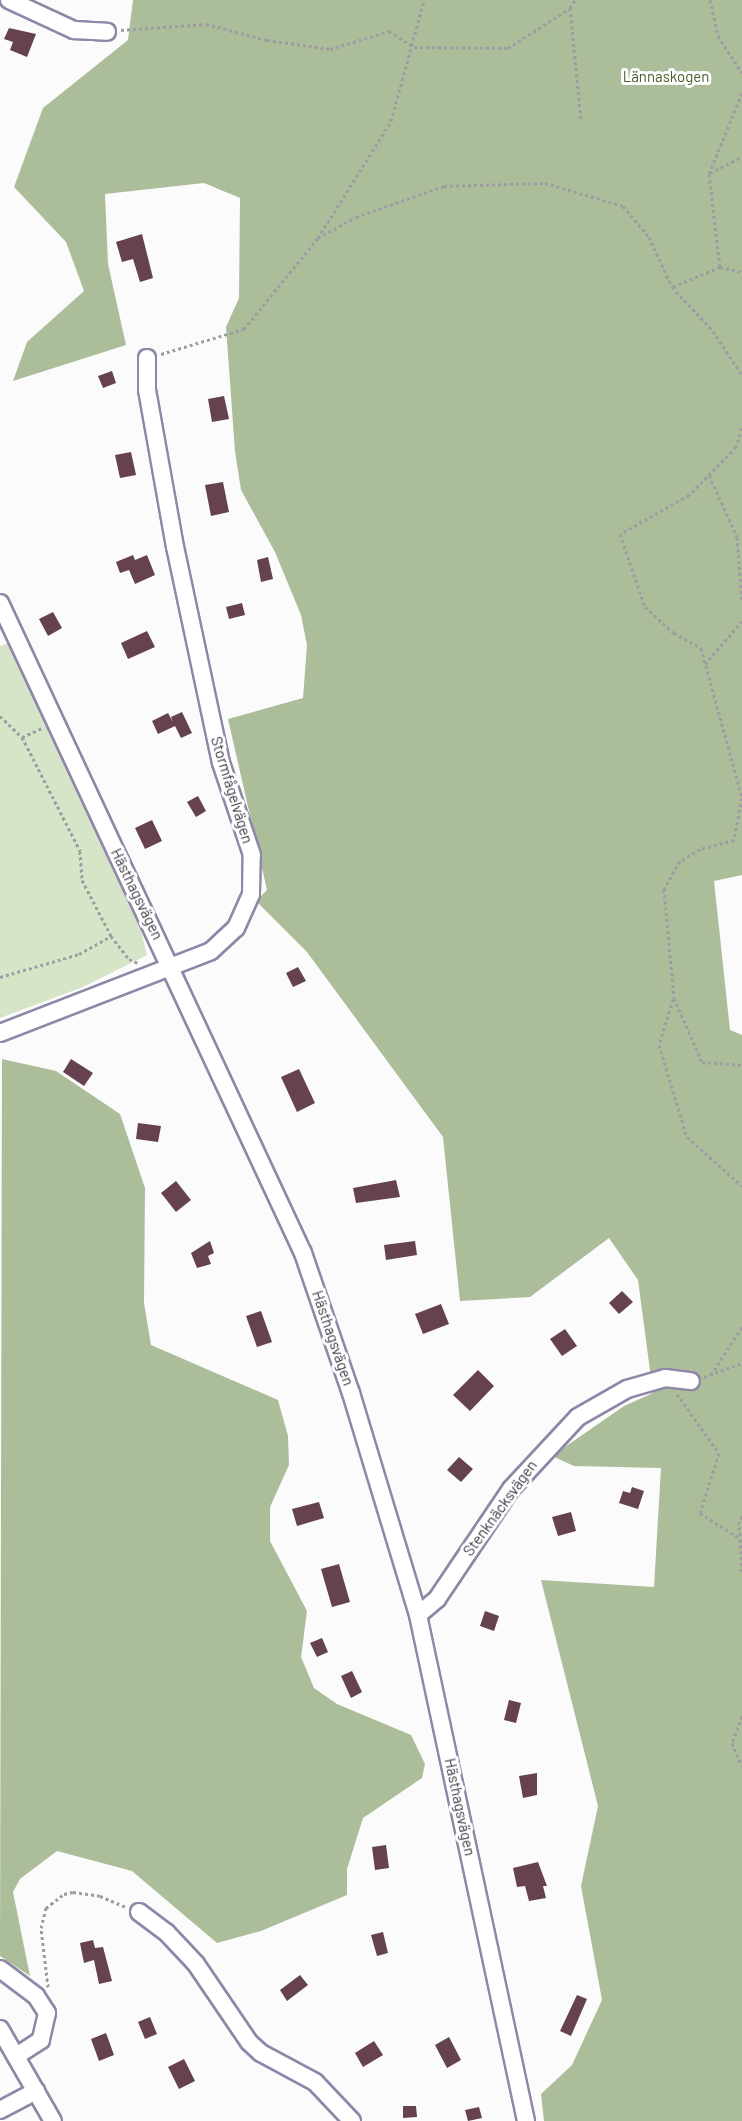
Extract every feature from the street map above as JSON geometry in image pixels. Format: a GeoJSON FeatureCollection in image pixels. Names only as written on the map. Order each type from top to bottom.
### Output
{"type":"FeatureCollection","features":[{"type":"Feature","properties":{"kind":"street"},"geometry":{"type":"LineString","coordinates":[[9,0],[74,30],[107,32]]}},
{"type":"Feature","properties":{"kind":"street","name":"Stormfågelvägen"},"geometry":{"type":"LineString","coordinates":[[0,1033],[171,969],[211,951],[236,928],[251,894],[254,873],[252,855],[221,763],[195,645],[147,390],[147,358]]}},
{"type":"Feature","properties":{"kind":"street","name":"Hästhagsvägen"},"geometry":{"type":"LineString","coordinates":[[0,603],[303,1253],[351,1393],[418,1615],[526,2121]]}},
{"type":"Feature","properties":{"kind":"street","name":"Stenknäcksvägen"},"geometry":{"type":"LineString","coordinates":[[418,1615],[437,1599],[511,1489],[556,1437],[606,1400],[665,1378],[691,1381]]}},
{"type":"Feature","properties":{"kind":"street"},"geometry":{"type":"LineString","coordinates":[[139,1912],[166,1932],[196,1964],[249,2042],[315,2082],[352,2121]]}},
{"type":"Feature","properties":{"kind":"street"},"geometry":{"type":"LineString","coordinates":[[0,1969],[36,1996],[46,2010],[46,2028],[41,2040],[16,2056]]}},
{"type":"Feature","properties":{"kind":"street"},"geometry":{"type":"LineString","coordinates":[[0,2029],[53,2121]]}},
{"type":"Feature","properties":{"kind":"street"},"geometry":{"type":"LineString","coordinates":[[0,2110],[36,2091]]}},
{"type":"Feature","properties":{"kind":"path"},"geometry":{"type":"LineString","coordinates":[[147,358],[244,329],[318,238],[391,121],[414,47],[424,0]]}},
{"type":"Feature","properties":{"kind":"path"},"geometry":{"type":"LineString","coordinates":[[107,32],[154,25],[206,24],[267,40],[330,49],[389,31],[414,47],[508,48],[570,8],[575,0]]}},
{"type":"Feature","properties":{"kind":"path"},"geometry":{"type":"LineString","coordinates":[[710,0],[718,36],[742,73]]}},
{"type":"Feature","properties":{"kind":"path"},"geometry":{"type":"LineString","coordinates":[[570,8],[581,120]]}},
{"type":"Feature","properties":{"kind":"path"},"geometry":{"type":"LineString","coordinates":[[720,267],[709,174],[742,93]]}},
{"type":"Feature","properties":{"kind":"path"},"geometry":{"type":"LineString","coordinates":[[709,174],[742,157]]}},
{"type":"Feature","properties":{"kind":"path"},"geometry":{"type":"LineString","coordinates":[[318,238],[356,217],[444,186],[545,183],[623,206],[649,237],[672,287],[713,332],[742,375]]}},
{"type":"Feature","properties":{"kind":"path"},"geometry":{"type":"LineString","coordinates":[[672,287],[720,267],[742,272]]}},
{"type":"Feature","properties":{"kind":"path"},"geometry":{"type":"LineString","coordinates":[[734,840],[742,798],[701,648],[674,633],[645,607],[620,534],[689,495],[736,447],[742,430]]}},
{"type":"Feature","properties":{"kind":"path"},"geometry":{"type":"LineString","coordinates":[[709,475],[737,537],[742,602]]}},
{"type":"Feature","properties":{"kind":"path"},"geometry":{"type":"LineString","coordinates":[[705,664],[742,621]]}},
{"type":"Feature","properties":{"kind":"path"},"geometry":{"type":"LineString","coordinates":[[0,716],[22,737],[80,851],[82,880],[111,936],[129,960],[148,968]]}},
{"type":"Feature","properties":{"kind":"path"},"geometry":{"type":"LineString","coordinates":[[22,737],[55,723]]}},
{"type":"Feature","properties":{"kind":"path"},"geometry":{"type":"LineString","coordinates":[[742,839],[700,849],[680,861],[664,889],[674,998],[702,1062],[742,1065]]}},
{"type":"Feature","properties":{"kind":"path"},"geometry":{"type":"LineString","coordinates":[[0,977],[79,954],[111,936]]}},
{"type":"Feature","properties":{"kind":"path"},"geometry":{"type":"LineString","coordinates":[[674,998],[659,1045],[687,1137],[742,1186]]}},
{"type":"Feature","properties":{"kind":"path"},"geometry":{"type":"LineString","coordinates":[[711,1375],[742,1327]]}},
{"type":"Feature","properties":{"kind":"path"},"geometry":{"type":"LineString","coordinates":[[691,1381],[742,1363]]}},
{"type":"Feature","properties":{"kind":"path"},"geometry":{"type":"LineString","coordinates":[[665,1378],[719,1453],[700,1513],[739,1538]]}},
{"type":"Feature","properties":{"kind":"path"},"geometry":{"type":"LineString","coordinates":[[742,1516],[739,1538],[742,1572]]}},
{"type":"Feature","properties":{"kind":"path"},"geometry":{"type":"LineString","coordinates":[[742,1716],[732,1743],[742,1766]]}},
{"type":"Feature","properties":{"kind":"path"},"geometry":{"type":"LineString","coordinates":[[46,2010],[48,1989],[41,1928],[46,1908],[64,1894],[85,1893],[139,1912]]}},
{"type":"Feature","properties":{"kind":"green space","name":"Lännaskogen"},"geometry":{"type":"Polygon","coordinates":[[[133,0],[742,0],[742,875],[714,881],[730,1030],[742,1035],[742,2121],[544,2121],[541,2094],[572,2065],[602,2000],[581,1886],[598,1806],[541,1580],[654,1587],[661,1468],[574,1466],[552,1456],[624,1406],[653,1393],[638,1280],[609,1238],[530,1297],[460,1301],[443,1137],[307,952],[256,901],[267,890],[228,719],[303,698],[307,645],[301,615],[275,552],[241,490],[235,451],[226,327],[239,298],[240,198],[204,183],[105,194],[108,264],[126,345],[13,381],[27,342],[84,291],[66,242],[14,187],[43,108],[128,40],[133,0]]]}},
{"type":"Feature","properties":{"kind":"green space"},"geometry":{"type":"Polygon","coordinates":[[[8,643],[141,931],[147,955],[83,987],[0,1018],[0,646],[8,643]]]}},
{"type":"Feature","properties":{"kind":"green space"},"geometry":{"type":"Polygon","coordinates":[[[2,1059],[56,1071],[120,1114],[145,1188],[144,1303],[151,1345],[278,1400],[288,1436],[289,1465],[270,1507],[270,1541],[307,1611],[301,1657],[314,1688],[337,1704],[411,1735],[425,1764],[422,1778],[363,1818],[347,1869],[347,1895],[261,1931],[217,1943],[132,1871],[57,1851],[20,1879],[13,1892],[30,1976],[0,1956],[2,1059]]]}},
{"type":"Feature","properties":{"kind":"building"},"geometry":{"type":"Polygon","coordinates":[[[9,28],[36,34],[27,57],[10,50],[13,42],[4,39],[9,28]]]}},
{"type":"Feature","properties":{"kind":"building"},"geometry":{"type":"Polygon","coordinates":[[[142,234],[153,278],[140,282],[133,259],[122,262],[116,242],[142,234]]]}},
{"type":"Feature","properties":{"kind":"building"},"geometry":{"type":"Polygon","coordinates":[[[112,371],[116,383],[103,388],[98,376],[112,371]]]}},
{"type":"Feature","properties":{"kind":"building"},"geometry":{"type":"Polygon","coordinates":[[[224,396],[229,419],[212,422],[208,399],[224,396]]]}},
{"type":"Feature","properties":{"kind":"building"},"geometry":{"type":"Polygon","coordinates":[[[131,452],[136,475],[120,478],[115,455],[131,452]]]}},
{"type":"Feature","properties":{"kind":"building"},"geometry":{"type":"Polygon","coordinates":[[[223,482],[229,512],[211,516],[205,485],[223,482]]]}},
{"type":"Feature","properties":{"kind":"building"},"geometry":{"type":"Polygon","coordinates":[[[133,555],[135,560],[147,555],[155,575],[135,584],[129,570],[120,573],[116,562],[133,555]]]}},
{"type":"Feature","properties":{"kind":"building"},"geometry":{"type":"Polygon","coordinates":[[[268,557],[273,579],[261,582],[257,560],[268,557]]]}},
{"type":"Feature","properties":{"kind":"building"},"geometry":{"type":"Polygon","coordinates":[[[242,603],[245,615],[229,619],[226,607],[242,603]]]}},
{"type":"Feature","properties":{"kind":"building"},"geometry":{"type":"Polygon","coordinates":[[[53,612],[62,628],[48,636],[39,619],[53,612]]]}},
{"type":"Feature","properties":{"kind":"building"},"geometry":{"type":"Polygon","coordinates":[[[147,631],[155,647],[128,659],[121,643],[147,631]]]}},
{"type":"Feature","properties":{"kind":"building"},"geometry":{"type":"Polygon","coordinates":[[[182,712],[192,733],[181,738],[175,726],[158,734],[152,721],[168,713],[173,722],[171,717],[182,712]]]}},
{"type":"Feature","properties":{"kind":"building"},"geometry":{"type":"Polygon","coordinates":[[[198,796],[206,811],[196,817],[187,802],[198,796]]]}},
{"type":"Feature","properties":{"kind":"building"},"geometry":{"type":"Polygon","coordinates":[[[152,820],[162,841],[145,849],[135,828],[152,820]]]}},
{"type":"Feature","properties":{"kind":"building"},"geometry":{"type":"Polygon","coordinates":[[[298,967],[306,981],[293,987],[286,973],[298,967]]]}},
{"type":"Feature","properties":{"kind":"building"},"geometry":{"type":"Polygon","coordinates":[[[71,1059],[93,1073],[84,1086],[63,1072],[71,1059]]]}},
{"type":"Feature","properties":{"kind":"building"},"geometry":{"type":"Polygon","coordinates":[[[299,1069],[315,1103],[297,1112],[281,1077],[299,1069]]]}},
{"type":"Feature","properties":{"kind":"building"},"geometry":{"type":"Polygon","coordinates":[[[138,1123],[161,1126],[158,1142],[136,1139],[138,1123]]]}},
{"type":"Feature","properties":{"kind":"building"},"geometry":{"type":"Polygon","coordinates":[[[396,1180],[400,1197],[356,1203],[353,1188],[396,1180]]]}},
{"type":"Feature","properties":{"kind":"building"},"geometry":{"type":"Polygon","coordinates":[[[176,1181],[191,1200],[176,1212],[161,1193],[176,1181]]]}},
{"type":"Feature","properties":{"kind":"building"},"geometry":{"type":"Polygon","coordinates":[[[210,1241],[214,1253],[208,1256],[211,1264],[197,1268],[191,1253],[210,1241]]]}},
{"type":"Feature","properties":{"kind":"building"},"geometry":{"type":"Polygon","coordinates":[[[415,1241],[417,1255],[386,1260],[384,1245],[415,1241]]]}},
{"type":"Feature","properties":{"kind":"building"},"geometry":{"type":"Polygon","coordinates":[[[622,1291],[633,1302],[619,1314],[609,1303],[622,1291]]]}},
{"type":"Feature","properties":{"kind":"building"},"geometry":{"type":"Polygon","coordinates":[[[441,1304],[449,1324],[423,1334],[415,1314],[441,1304]]]}},
{"type":"Feature","properties":{"kind":"building"},"geometry":{"type":"Polygon","coordinates":[[[261,1311],[272,1342],[257,1347],[246,1316],[261,1311]]]}},
{"type":"Feature","properties":{"kind":"building"},"geometry":{"type":"Polygon","coordinates":[[[565,1329],[577,1346],[562,1356],[550,1339],[565,1329]]]}},
{"type":"Feature","properties":{"kind":"building"},"geometry":{"type":"Polygon","coordinates":[[[478,1370],[494,1386],[470,1411],[453,1395],[478,1370]]]}},
{"type":"Feature","properties":{"kind":"building"},"geometry":{"type":"Polygon","coordinates":[[[459,1457],[473,1469],[461,1482],[447,1470],[459,1457]]]}},
{"type":"Feature","properties":{"kind":"building"},"geometry":{"type":"Polygon","coordinates":[[[632,1487],[644,1491],[638,1509],[619,1503],[623,1491],[630,1493],[632,1487]]]}},
{"type":"Feature","properties":{"kind":"building"},"geometry":{"type":"Polygon","coordinates":[[[319,1502],[324,1518],[297,1526],[292,1509],[319,1502]]]}},
{"type":"Feature","properties":{"kind":"building"},"geometry":{"type":"Polygon","coordinates":[[[571,1512],[576,1531],[558,1536],[552,1517],[571,1512]]]}},
{"type":"Feature","properties":{"kind":"building"},"geometry":{"type":"Polygon","coordinates":[[[339,1564],[350,1602],[332,1607],[321,1569],[339,1564]]]}},
{"type":"Feature","properties":{"kind":"building"},"geometry":{"type":"Polygon","coordinates":[[[485,1611],[499,1616],[494,1631],[480,1626],[485,1611]]]}},
{"type":"Feature","properties":{"kind":"building"},"geometry":{"type":"Polygon","coordinates":[[[322,1638],[328,1652],[317,1657],[310,1643],[322,1638]]]}},
{"type":"Feature","properties":{"kind":"building"},"geometry":{"type":"Polygon","coordinates":[[[352,1671],[362,1692],[351,1698],[341,1676],[352,1671]]]}},
{"type":"Feature","properties":{"kind":"building"},"geometry":{"type":"Polygon","coordinates":[[[509,1700],[521,1703],[516,1723],[504,1720],[509,1700]]]}},
{"type":"Feature","properties":{"kind":"building"},"geometry":{"type":"Polygon","coordinates":[[[537,1773],[537,1795],[523,1798],[519,1776],[537,1773]]]}},
{"type":"Feature","properties":{"kind":"building"},"geometry":{"type":"Polygon","coordinates":[[[386,1845],[389,1868],[375,1870],[372,1847],[386,1845]]]}},
{"type":"Feature","properties":{"kind":"building"},"geometry":{"type":"Polygon","coordinates":[[[538,1862],[547,1886],[543,1886],[546,1898],[529,1901],[525,1886],[517,1887],[513,1868],[538,1862]]]}},
{"type":"Feature","properties":{"kind":"building"},"geometry":{"type":"Polygon","coordinates":[[[383,1932],[388,1953],[377,1956],[371,1935],[383,1932]]]}},
{"type":"Feature","properties":{"kind":"building"},"geometry":{"type":"Polygon","coordinates":[[[93,1940],[95,1948],[103,1947],[112,1981],[99,1984],[94,1960],[84,1963],[80,1943],[93,1940]]]}},
{"type":"Feature","properties":{"kind":"building"},"geometry":{"type":"Polygon","coordinates":[[[300,1975],[308,1985],[287,2001],[280,1990],[300,1975]]]}},
{"type":"Feature","properties":{"kind":"building"},"geometry":{"type":"Polygon","coordinates":[[[577,1995],[587,1999],[571,2036],[560,2031],[577,1995]]]}},
{"type":"Feature","properties":{"kind":"building"},"geometry":{"type":"Polygon","coordinates":[[[150,2017],[157,2034],[145,2039],[138,2022],[150,2017]]]}},
{"type":"Feature","properties":{"kind":"building"},"geometry":{"type":"Polygon","coordinates":[[[106,2033],[114,2055],[99,2061],[91,2039],[106,2033]]]}},
{"type":"Feature","properties":{"kind":"building"},"geometry":{"type":"Polygon","coordinates":[[[449,2037],[461,2060],[447,2068],[435,2045],[449,2037]]]}},
{"type":"Feature","properties":{"kind":"building"},"geometry":{"type":"Polygon","coordinates":[[[374,2041],[383,2055],[363,2067],[355,2053],[374,2041]]]}},
{"type":"Feature","properties":{"kind":"building"},"geometry":{"type":"Polygon","coordinates":[[[184,2059],[195,2081],[179,2089],[168,2067],[184,2059]]]}},
{"type":"Feature","properties":{"kind":"building"},"geometry":{"type":"Polygon","coordinates":[[[403,2106],[416,2106],[417,2117],[403,2118],[403,2106]]]}},
{"type":"Feature","properties":{"kind":"building"},"geometry":{"type":"Polygon","coordinates":[[[479,2107],[482,2118],[468,2121],[465,2110],[479,2107]]]}}]}
